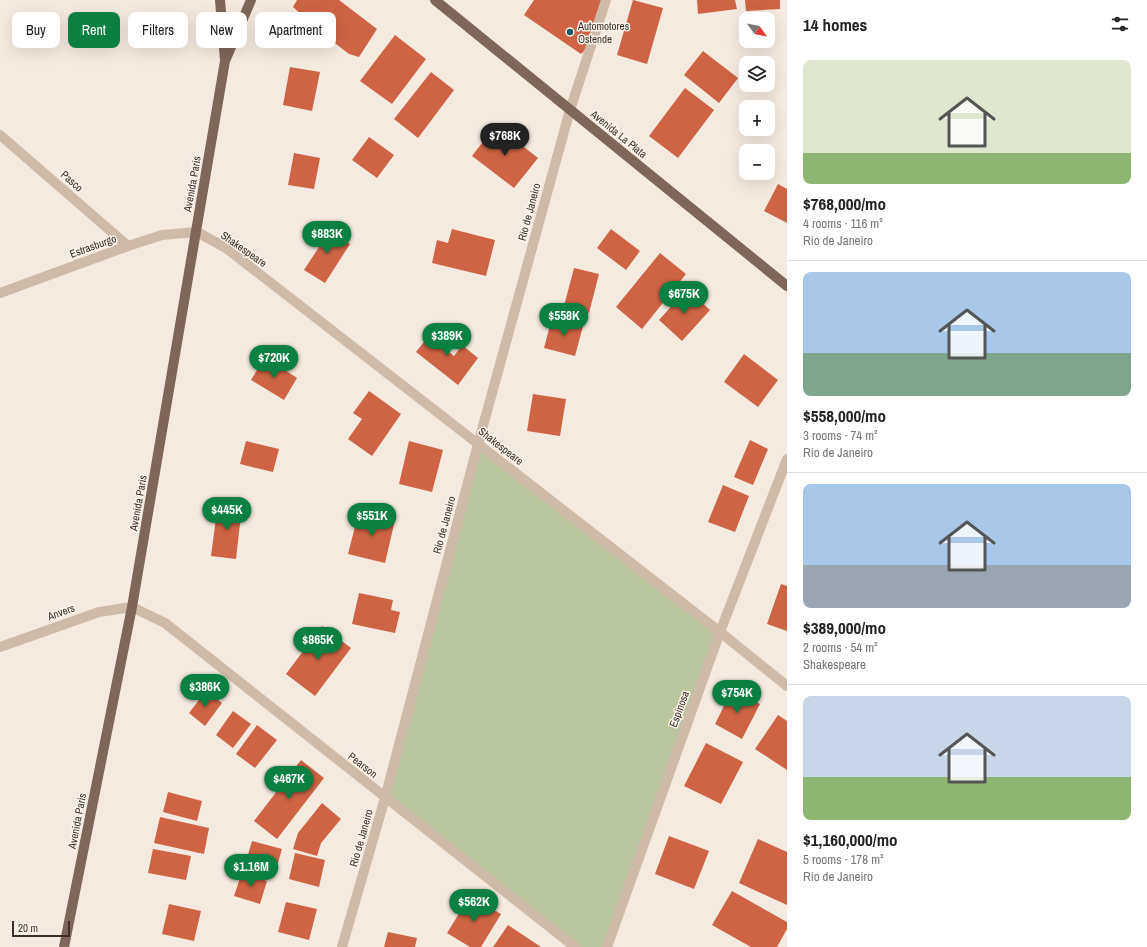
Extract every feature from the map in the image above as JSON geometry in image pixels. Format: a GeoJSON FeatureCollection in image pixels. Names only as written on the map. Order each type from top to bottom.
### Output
{"type":"FeatureCollection","features":[{"type":"Feature","properties":{"kind":"main road"},"geometry":{"type":"LineString","coordinates":[[220,0],[225,61]]}},
{"type":"Feature","properties":{"kind":"main road"},"geometry":{"type":"LineString","coordinates":[[225,61],[251,0]]}},
{"type":"Feature","properties":{"kind":"main road","name":"Avenida La Plata"},"geometry":{"type":"LineString","coordinates":[[435,0],[787,286]]}},
{"type":"Feature","properties":{"kind":"main road","name":"Avenida Paris"},"geometry":{"type":"LineString","coordinates":[[64,947],[132,607],[225,61]]}},
{"type":"Feature","properties":{"kind":"street","name":"Rio de Janeiro"},"geometry":{"type":"LineString","coordinates":[[342,947],[385,798],[478,444],[570,110],[606,0]]}},
{"type":"Feature","properties":{"kind":"street","name":"Pasco"},"geometry":{"type":"LineString","coordinates":[[0,135],[128,246]]}},
{"type":"Feature","properties":{"kind":"street","name":"Estrasburgo"},"geometry":{"type":"LineString","coordinates":[[0,293],[162,235],[196,232]]}},
{"type":"Feature","properties":{"kind":"street","name":"Shakespeare"},"geometry":{"type":"LineString","coordinates":[[196,232],[226,248],[720,632],[787,686]]}},
{"type":"Feature","properties":{"kind":"street","name":"Espinosa"},"geometry":{"type":"LineString","coordinates":[[607,947],[720,632],[787,459]]}},
{"type":"Feature","properties":{"kind":"street","name":"Anvers"},"geometry":{"type":"LineString","coordinates":[[0,647],[98,612],[132,607]]}},
{"type":"Feature","properties":{"kind":"street","name":"Pearson"},"geometry":{"type":"LineString","coordinates":[[132,607],[165,623],[575,947]]}},
{"type":"Feature","properties":{"kind":"green space"},"geometry":{"type":"Polygon","coordinates":[[[478,444],[720,632],[607,947],[575,947],[385,798],[478,444]]]}},
{"type":"Feature","properties":{"kind":"building"},"geometry":{"type":"Polygon","coordinates":[[[297,0],[339,0],[377,29],[359,57],[349,54],[336,44],[336,12],[299,12],[293,7],[297,0]]]}},
{"type":"Feature","properties":{"kind":"building","name":"Automotores Ostende"},"geometry":{"type":"Polygon","coordinates":[[[534,0],[602,0],[587,48],[581,54],[524,15],[534,0]]]}},
{"type":"Feature","properties":{"kind":"building"},"geometry":{"type":"Polygon","coordinates":[[[633,0],[663,8],[647,64],[617,55],[633,0]]]}},
{"type":"Feature","properties":{"kind":"building"},"geometry":{"type":"Polygon","coordinates":[[[697,0],[735,0],[737,9],[698,14],[697,0]]]}},
{"type":"Feature","properties":{"kind":"building"},"geometry":{"type":"Polygon","coordinates":[[[745,0],[780,0],[780,9],[746,11],[745,0]]]}},
{"type":"Feature","properties":{"kind":"building"},"geometry":{"type":"Polygon","coordinates":[[[395,35],[426,59],[392,104],[360,81],[395,35]]]}},
{"type":"Feature","properties":{"kind":"building"},"geometry":{"type":"Polygon","coordinates":[[[703,51],[738,78],[719,103],[684,75],[703,51]]]}},
{"type":"Feature","properties":{"kind":"building"},"geometry":{"type":"Polygon","coordinates":[[[290,67],[320,72],[312,111],[283,105],[290,67]]]}},
{"type":"Feature","properties":{"kind":"building"},"geometry":{"type":"Polygon","coordinates":[[[431,72],[454,90],[418,138],[394,119],[431,72]]]}},
{"type":"Feature","properties":{"kind":"building"},"geometry":{"type":"Polygon","coordinates":[[[685,88],[714,110],[678,158],[649,136],[685,88]]]}},
{"type":"Feature","properties":{"kind":"building"},"geometry":{"type":"Polygon","coordinates":[[[496,125],[538,158],[514,188],[472,156],[496,125]]]}},
{"type":"Feature","properties":{"kind":"building"},"geometry":{"type":"Polygon","coordinates":[[[369,137],[394,155],[377,178],[352,160],[369,137]]]}},
{"type":"Feature","properties":{"kind":"building"},"geometry":{"type":"Polygon","coordinates":[[[294,153],[320,158],[314,189],[288,185],[294,153]]]}},
{"type":"Feature","properties":{"kind":"building"},"geometry":{"type":"Polygon","coordinates":[[[778,184],[787,189],[787,223],[764,211],[778,184]]]}},
{"type":"Feature","properties":{"kind":"building"},"geometry":{"type":"Polygon","coordinates":[[[324,227],[350,244],[325,283],[304,270],[321,244],[315,240],[324,227]]]}},
{"type":"Feature","properties":{"kind":"building"},"geometry":{"type":"Polygon","coordinates":[[[452,229],[495,240],[486,276],[432,263],[437,240],[448,243],[452,229]]]}},
{"type":"Feature","properties":{"kind":"building"},"geometry":{"type":"Polygon","coordinates":[[[611,229],[640,251],[626,270],[597,248],[611,229]]]}},
{"type":"Feature","properties":{"kind":"building"},"geometry":{"type":"Polygon","coordinates":[[[660,253],[686,274],[642,329],[616,307],[660,253]]]}},
{"type":"Feature","properties":{"kind":"building"},"geometry":{"type":"Polygon","coordinates":[[[574,268],[599,274],[589,313],[564,306],[574,268]]]}},
{"type":"Feature","properties":{"kind":"building"},"geometry":{"type":"Polygon","coordinates":[[[687,289],[710,310],[682,341],[659,320],[687,289]]]}},
{"type":"Feature","properties":{"kind":"building"},"geometry":{"type":"Polygon","coordinates":[[[552,318],[583,326],[575,356],[544,348],[552,318]]]}},
{"type":"Feature","properties":{"kind":"building"},"geometry":{"type":"Polygon","coordinates":[[[435,328],[447,337],[440,345],[454,356],[462,345],[478,358],[458,385],[416,352],[435,328]]]}},
{"type":"Feature","properties":{"kind":"building"},"geometry":{"type":"Polygon","coordinates":[[[744,354],[778,380],[758,407],[724,382],[744,354]]]}},
{"type":"Feature","properties":{"kind":"building"},"geometry":{"type":"Polygon","coordinates":[[[265,357],[297,378],[284,400],[251,380],[265,357]]]}},
{"type":"Feature","properties":{"kind":"building"},"geometry":{"type":"Polygon","coordinates":[[[369,391],[401,414],[372,456],[348,439],[362,419],[353,413],[369,391]]]}},
{"type":"Feature","properties":{"kind":"building"},"geometry":{"type":"Polygon","coordinates":[[[533,394],[566,399],[560,436],[527,431],[533,394]]]}},
{"type":"Feature","properties":{"kind":"building"},"geometry":{"type":"Polygon","coordinates":[[[750,440],[768,449],[753,485],[734,477],[750,440]]]}},
{"type":"Feature","properties":{"kind":"building"},"geometry":{"type":"Polygon","coordinates":[[[246,441],[279,449],[273,472],[240,464],[246,441]]]}},
{"type":"Feature","properties":{"kind":"building"},"geometry":{"type":"Polygon","coordinates":[[[409,441],[443,450],[432,492],[399,484],[409,441]]]}},
{"type":"Feature","properties":{"kind":"building"},"geometry":{"type":"Polygon","coordinates":[[[723,485],[749,496],[735,532],[708,522],[723,485]]]}},
{"type":"Feature","properties":{"kind":"building"},"geometry":{"type":"Polygon","coordinates":[[[218,503],[242,506],[236,559],[211,556],[218,503]]]}},
{"type":"Feature","properties":{"kind":"building"},"geometry":{"type":"Polygon","coordinates":[[[359,511],[395,520],[385,563],[348,554],[359,511]]]}},
{"type":"Feature","properties":{"kind":"building"},"geometry":{"type":"Polygon","coordinates":[[[781,584],[787,586],[787,631],[767,624],[781,584]]]}},
{"type":"Feature","properties":{"kind":"building"},"geometry":{"type":"Polygon","coordinates":[[[359,593],[393,600],[391,610],[400,612],[395,633],[352,624],[359,593]]]}},
{"type":"Feature","properties":{"kind":"building"},"geometry":{"type":"Polygon","coordinates":[[[322,626],[351,648],[315,696],[286,674],[322,626]]]}},
{"type":"Feature","properties":{"kind":"building"},"geometry":{"type":"Polygon","coordinates":[[[732,690],[760,704],[742,739],[715,724],[732,690]]]}},
{"type":"Feature","properties":{"kind":"building"},"geometry":{"type":"Polygon","coordinates":[[[206,691],[222,703],[205,726],[189,713],[206,691]]]}},
{"type":"Feature","properties":{"kind":"building"},"geometry":{"type":"Polygon","coordinates":[[[233,711],[251,724],[233,748],[216,735],[233,711]]]}},
{"type":"Feature","properties":{"kind":"building"},"geometry":{"type":"Polygon","coordinates":[[[778,715],[787,721],[787,770],[755,749],[778,715]]]}},
{"type":"Feature","properties":{"kind":"building"},"geometry":{"type":"Polygon","coordinates":[[[257,725],[277,740],[255,768],[236,754],[257,725]]]}},
{"type":"Feature","properties":{"kind":"building"},"geometry":{"type":"Polygon","coordinates":[[[706,743],[743,762],[721,804],[684,786],[706,743]]]}},
{"type":"Feature","properties":{"kind":"building"},"geometry":{"type":"Polygon","coordinates":[[[301,760],[324,778],[277,839],[254,821],[301,760]]]}},
{"type":"Feature","properties":{"kind":"building"},"geometry":{"type":"Polygon","coordinates":[[[168,792],[202,801],[197,821],[163,812],[168,792]]]}},
{"type":"Feature","properties":{"kind":"building"},"geometry":{"type":"Polygon","coordinates":[[[322,803],[341,819],[321,843],[317,856],[293,849],[298,833],[322,803]]]}},
{"type":"Feature","properties":{"kind":"building"},"geometry":{"type":"Polygon","coordinates":[[[160,817],[209,828],[204,854],[154,843],[160,817]]]}},
{"type":"Feature","properties":{"kind":"building"},"geometry":{"type":"Polygon","coordinates":[[[669,836],[709,851],[694,889],[655,874],[669,836]]]}},
{"type":"Feature","properties":{"kind":"building"},"geometry":{"type":"Polygon","coordinates":[[[758,839],[787,852],[787,905],[739,883],[758,839]]]}},
{"type":"Feature","properties":{"kind":"building"},"geometry":{"type":"Polygon","coordinates":[[[252,841],[282,849],[274,877],[244,868],[252,841]]]}},
{"type":"Feature","properties":{"kind":"building"},"geometry":{"type":"Polygon","coordinates":[[[153,849],[191,856],[186,880],[148,873],[153,849]]]}},
{"type":"Feature","properties":{"kind":"building"},"geometry":{"type":"Polygon","coordinates":[[[295,853],[325,860],[319,887],[289,879],[295,853]]]}},
{"type":"Feature","properties":{"kind":"building"},"geometry":{"type":"Polygon","coordinates":[[[242,872],[267,881],[260,904],[234,896],[242,872]]]}},
{"type":"Feature","properties":{"kind":"building"},"geometry":{"type":"Polygon","coordinates":[[[732,891],[787,922],[787,929],[777,947],[751,947],[712,925],[732,891]]]}},
{"type":"Feature","properties":{"kind":"building"},"geometry":{"type":"Polygon","coordinates":[[[470,896],[501,914],[481,947],[470,947],[447,933],[470,896]]]}},
{"type":"Feature","properties":{"kind":"building"},"geometry":{"type":"Polygon","coordinates":[[[286,902],[317,909],[309,940],[278,932],[286,902]]]}},
{"type":"Feature","properties":{"kind":"building"},"geometry":{"type":"Polygon","coordinates":[[[169,904],[201,911],[194,941],[162,934],[169,904]]]}},
{"type":"Feature","properties":{"kind":"building"},"geometry":{"type":"Polygon","coordinates":[[[508,925],[541,947],[493,947],[508,925]]]}},
{"type":"Feature","properties":{"kind":"building"},"geometry":{"type":"Polygon","coordinates":[[[388,932],[417,938],[415,947],[384,947],[388,932]]]}},
{"type":"Feature","properties":{"kind":"place","name":"Automotores Ostende"},"geometry":{"type":"Point","coordinates":[570,32]}}]}
